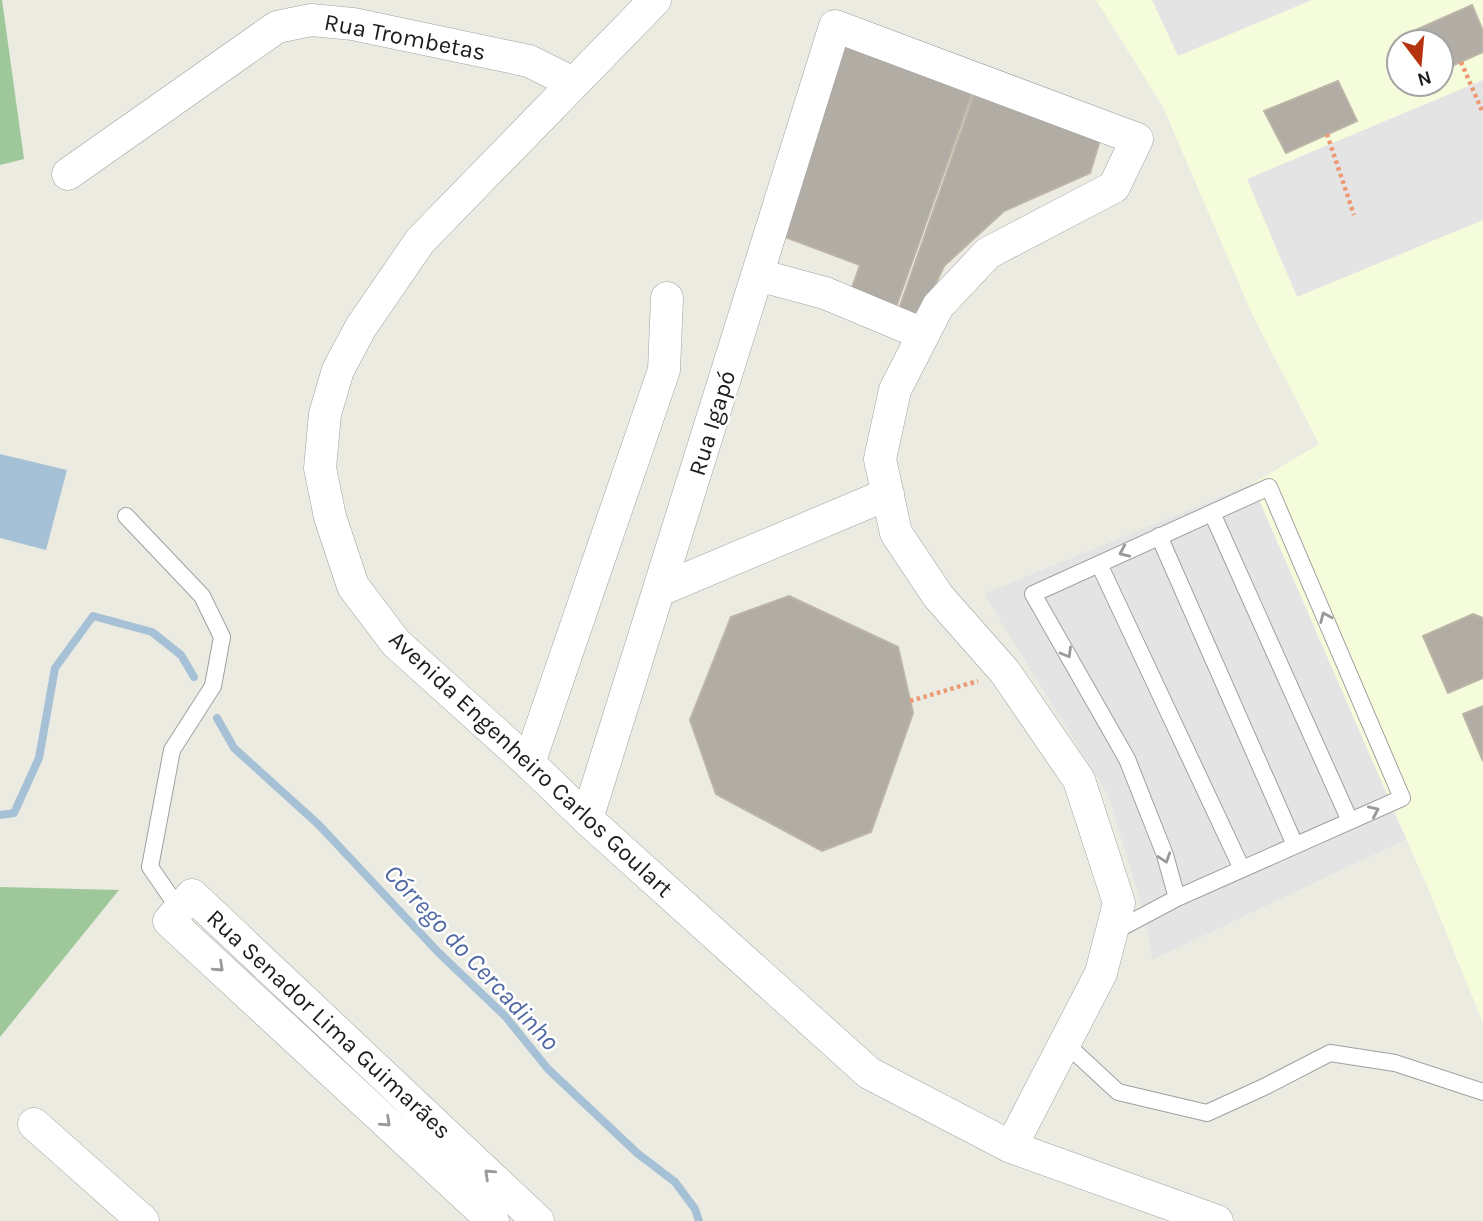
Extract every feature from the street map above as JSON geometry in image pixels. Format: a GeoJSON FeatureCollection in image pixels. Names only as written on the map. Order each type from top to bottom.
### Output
{"type":"FeatureCollection","features":[{"type":"Feature","properties":{"kind":"street","name":"Avenida Engenheiro Carlos Goulart"},"geometry":{"type":"LineString","coordinates":[[655,0],[420,241],[361,327],[338,370],[325,414],[320,468],[330,517],[353,586],[396,643],[869,1073],[1011,1147],[1217,1221]]}},
{"type":"Feature","properties":{"kind":"street","name":"Rua Trombetas"},"geometry":{"type":"LineString","coordinates":[[68,174],[277,27],[311,20],[353,24],[529,61],[573,83]]}},
{"type":"Feature","properties":{"kind":"street","name":"Rua Igapó"},"geometry":{"type":"LineString","coordinates":[[587,819],[835,26],[1137,139],[1114,187],[988,253],[937,306],[923,334]]}},
{"type":"Feature","properties":{"kind":"street"},"geometry":{"type":"LineString","coordinates":[[758,275],[825,293],[923,334],[895,390],[880,459],[896,533],[938,596],[1006,672],[1079,780],[1119,903],[1101,973],[1011,1147]]}},
{"type":"Feature","properties":{"kind":"street"},"geometry":{"type":"LineString","coordinates":[[529,763],[664,370],[667,298]]}},
{"type":"Feature","properties":{"kind":"street"},"geometry":{"type":"LineString","coordinates":[[660,590],[888,494]]}},
{"type":"Feature","properties":{"kind":"street","name":"Rua Senador Lima Guimarães"},"geometry":{"type":"LineString","coordinates":[[493,1221],[169,921],[192,895],[538,1221]]}},
{"type":"Feature","properties":{"kind":"street"},"geometry":{"type":"LineString","coordinates":[[34,1124],[143,1221]]}},
{"type":"Feature","properties":{"kind":"lane"},"geometry":{"type":"LineString","coordinates":[[1111,933],[1177,898],[1402,798],[1269,487],[1033,594],[1127,759],[1165,855],[1177,898]]}},
{"type":"Feature","properties":{"kind":"lane"},"geometry":{"type":"LineString","coordinates":[[1212,513],[1350,821]]}},
{"type":"Feature","properties":{"kind":"lane"},"geometry":{"type":"LineString","coordinates":[[126,516],[202,596],[222,637],[213,686],[172,750],[150,867],[179,909]]}},
{"type":"Feature","properties":{"kind":"lane"},"geometry":{"type":"LineString","coordinates":[[1160,536],[1296,845]]}},
{"type":"Feature","properties":{"kind":"lane"},"geometry":{"type":"LineString","coordinates":[[1099,564],[1242,869]]}},
{"type":"Feature","properties":{"kind":"lane"},"geometry":{"type":"LineString","coordinates":[[1065,1043],[1118,1092],[1207,1113],[1330,1053],[1395,1063],[1483,1092]]}},
{"type":"Feature","properties":{"kind":"path"},"geometry":{"type":"LineString","coordinates":[[1461,62],[1483,113]]}},
{"type":"Feature","properties":{"kind":"path"},"geometry":{"type":"LineString","coordinates":[[1327,134],[1354,215]]}},
{"type":"Feature","properties":{"kind":"path"},"geometry":{"type":"LineString","coordinates":[[910,701],[1006,672]]}},
{"type":"Feature","properties":{"kind":"shaded area"},"geometry":{"type":"Polygon","coordinates":[[[1096,0],[1483,0],[1483,1023],[1430,893],[1252,484],[1319,444],[1252,314],[1163,107],[1096,0]]]}},
{"type":"Feature","properties":{"kind":"shaded area"},"geometry":{"type":"Polygon","coordinates":[[[1152,0],[1312,0],[1178,56],[1152,0]]]}},
{"type":"Feature","properties":{"kind":"shaded area"},"geometry":{"type":"Polygon","coordinates":[[[1483,80],[1483,220],[1297,297],[1247,179],[1440,98],[1455,98],[1455,92],[1483,80]]]}},
{"type":"Feature","properties":{"kind":"shaded area"},"geometry":{"type":"Polygon","coordinates":[[[1252,484],[1406,839],[1152,960],[1146,919],[1108,795],[984,594],[1252,484]]]}},
{"type":"Feature","properties":{"kind":"green space"},"geometry":{"type":"Polygon","coordinates":[[[0,0],[24,159],[0,165],[0,0]]]}},
{"type":"Feature","properties":{"kind":"green space"},"geometry":{"type":"Polygon","coordinates":[[[0,887],[119,890],[0,1037],[0,887]]]}},
{"type":"Feature","properties":{"kind":"water"},"geometry":{"type":"Polygon","coordinates":[[[0,454],[67,470],[46,550],[0,538],[0,454]]]}},
{"type":"Feature","properties":{"kind":"building"},"geometry":{"type":"Polygon","coordinates":[[[1472,5],[1483,31],[1483,52],[1455,65],[1455,28],[1420,28],[1472,5]]]}},
{"type":"Feature","properties":{"kind":"building"},"geometry":{"type":"Polygon","coordinates":[[[839,36],[975,85],[895,310],[849,296],[860,265],[774,233],[839,36]]]}},
{"type":"Feature","properties":{"kind":"building"},"geometry":{"type":"Polygon","coordinates":[[[1338,81],[1357,121],[1286,153],[1264,111],[1338,81]]]}},
{"type":"Feature","properties":{"kind":"building"},"geometry":{"type":"Polygon","coordinates":[[[978,83],[1103,130],[1090,173],[1004,211],[944,266],[921,315],[899,309],[978,83]]]}},
{"type":"Feature","properties":{"kind":"building"},"geometry":{"type":"Polygon","coordinates":[[[789,596],[898,647],[913,713],[871,832],[822,851],[716,794],[690,720],[731,617],[789,596]]]}},
{"type":"Feature","properties":{"kind":"building"},"geometry":{"type":"Polygon","coordinates":[[[1473,614],[1483,618],[1483,678],[1448,693],[1423,636],[1473,614]]]}},
{"type":"Feature","properties":{"kind":"building"},"geometry":{"type":"Polygon","coordinates":[[[1483,706],[1483,761],[1463,714],[1483,706]]]}},
{"type":"Feature","properties":{"kind":"waterway","name":"Córrego do Cercadinho"},"geometry":{"type":"LineString","coordinates":[[0,815],[14,813],[39,758],[55,668],[93,616],[152,632],[181,655],[194,677]]}},
{"type":"Feature","properties":{"kind":"waterway","name":"Córrego do Cercadinho"},"geometry":{"type":"LineString","coordinates":[[217,718],[234,748],[319,825],[438,952],[505,1016],[548,1069],[637,1153],[675,1182],[695,1209],[699,1221]]}}]}
